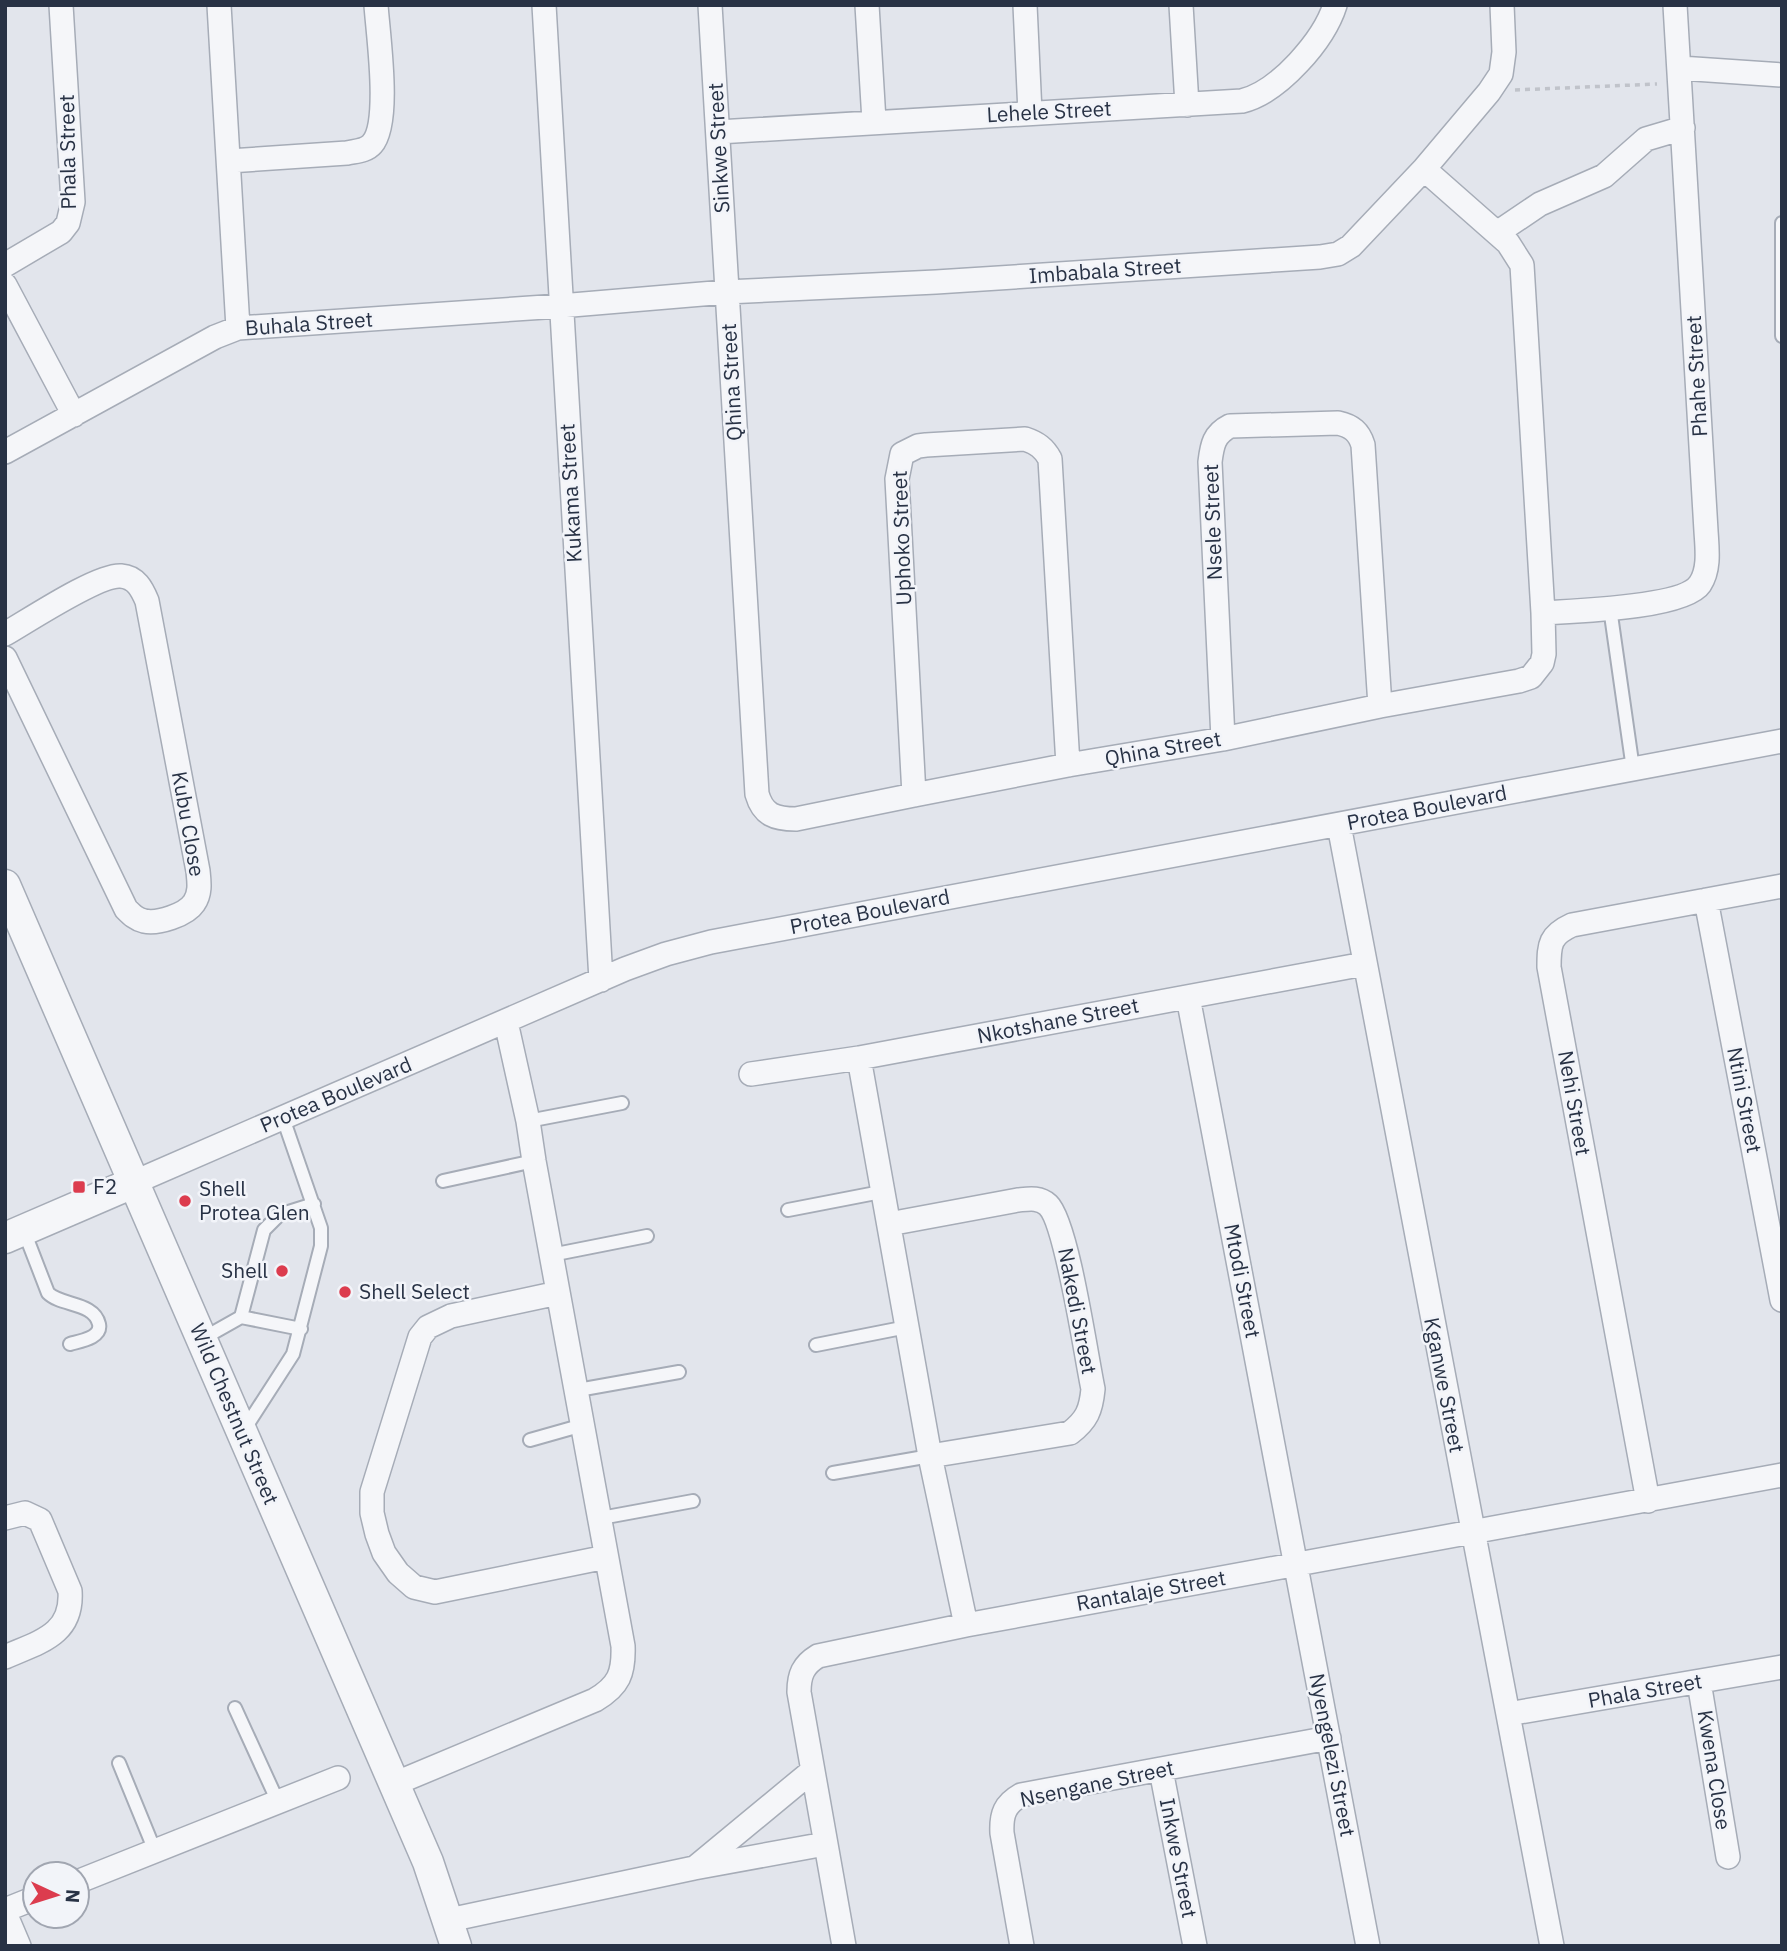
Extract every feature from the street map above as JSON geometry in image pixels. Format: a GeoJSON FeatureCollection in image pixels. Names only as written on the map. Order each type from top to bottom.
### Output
{"type":"FeatureCollection","features":[{"type":"Feature","properties":{"kind":"street","name":"Phala Street"},"geometry":{"type":"LineString","coordinates":[[5,265],[61,232],[71,215],[73,202],[61,5]]}},
{"type":"Feature","properties":{"kind":"street"},"geometry":{"type":"LineString","coordinates":[[219,5],[238,328]]}},
{"type":"Feature","properties":{"kind":"street"},"geometry":{"type":"LineString","coordinates":[[229,161],[347,153],[365,149],[373,143],[379,133],[383,108],[376,5]]}},
{"type":"Feature","properties":{"kind":"street","name":"Kukama Street"},"geometry":{"type":"LineString","coordinates":[[544,5],[601,980]]}},
{"type":"Feature","properties":{"kind":"street","name":"Sinkwe Street"},"geometry":{"type":"LineString","coordinates":[[710,5],[726,292]]}},
{"type":"Feature","properties":{"kind":"street"},"geometry":{"type":"LineString","coordinates":[[867,5],[874,121]]}},
{"type":"Feature","properties":{"kind":"street"},"geometry":{"type":"LineString","coordinates":[[1025,5],[1030,113]]}},
{"type":"Feature","properties":{"kind":"street"},"geometry":{"type":"LineString","coordinates":[[1181,5],[1187,105]]}},
{"type":"Feature","properties":{"kind":"street","name":"Lehele Street"},"geometry":{"type":"LineString","coordinates":[[719,132],[1242,101],[1262,94],[1300,60],[1330,19],[1335,5]]}},
{"type":"Feature","properties":{"kind":"street","name":"Imbabala Street"},"geometry":{"type":"LineString","coordinates":[[560,306],[726,292],[936,282],[1338,254],[1351,246],[1424,169],[1501,74],[1504,63],[1502,5]]}},
{"type":"Feature","properties":{"kind":"street","name":"Phahe Street"},"geometry":{"type":"LineString","coordinates":[[1543,613],[1610,608],[1678,598],[1699,587],[1704,577],[1707,560],[1675,5]]}},
{"type":"Feature","properties":{"kind":"street"},"geometry":{"type":"LineString","coordinates":[[1680,76],[1782,75]]}},
{"type":"Feature","properties":{"kind":"street"},"geometry":{"type":"LineString","coordinates":[[1497,233],[1540,204],[1604,176],[1646,139],[1683,128]]}},
{"type":"Feature","properties":{"kind":"street","name":"Qhina Street"},"geometry":{"type":"LineString","coordinates":[[726,292],[757,794],[768,815],[781,819],[796,819],[1068,765],[1223,739],[1531,677],[1542,663],[1544,654],[1524,279],[1517,254],[1424,169]]}},
{"type":"Feature","properties":{"kind":"street"},"geometry":{"type":"LineString","coordinates":[[5,285],[74,415]]}},
{"type":"Feature","properties":{"kind":"street","name":"Buhala Street"},"geometry":{"type":"LineString","coordinates":[[5,452],[215,337],[238,328],[560,306]]}},
{"type":"Feature","properties":{"kind":"street","name":"Nsele Street"},"geometry":{"type":"LineString","coordinates":[[1223,739],[1210,461],[1211,449],[1218,434],[1230,426],[1338,423],[1353,428],[1360,436],[1363,445],[1380,706]]}},
{"type":"Feature","properties":{"kind":"street","name":"Uphoko Street"},"geometry":{"type":"LineString","coordinates":[[914,794],[897,479],[902,454],[918,446],[1025,439],[1036,442],[1046,450],[1050,459],[1068,765]]}},
{"type":"Feature","properties":{"kind":"street","name":"Kubu Close"},"geometry":{"type":"LineString","coordinates":[[5,634],[110,577],[131,579],[141,587],[147,601],[198,871],[200,886],[197,897],[194,904],[185,911],[151,922],[133,917],[126,909],[5,658]]}},
{"type":"Feature","properties":{"kind":"street","name":"Protea Boulevard"},"geometry":{"type":"LineString","coordinates":[[14,1234],[666,954],[711,942],[1782,741]]}},
{"type":"Feature","properties":{"kind":"street","name":"Kganwe Street"},"geometry":{"type":"LineString","coordinates":[[1339,825],[1552,1946]]}},
{"type":"Feature","properties":{"kind":"street","name":"Wild Chestnut Street"},"geometry":{"type":"LineString","coordinates":[[5,885],[433,1875],[452,1933]]}},
{"type":"Feature","properties":{"kind":"street","name":"Nehi Street"},"geometry":{"type":"LineString","coordinates":[[1648,1502],[1549,967],[1549,950],[1553,938],[1572,925],[1782,886]]}},
{"type":"Feature","properties":{"kind":"street","name":"Ntini Street"},"geometry":{"type":"LineString","coordinates":[[1706,900],[1782,1300]]}},
{"type":"Feature","properties":{"kind":"street","name":"Nkotshane Street"},"geometry":{"type":"LineString","coordinates":[[751,1074],[859,1058],[1364,964]]}},
{"type":"Feature","properties":{"kind":"street","name":"Mtodi Street"},"geometry":{"type":"LineString","coordinates":[[1188,997],[1296,1564]]}},
{"type":"Feature","properties":{"kind":"street"},"geometry":{"type":"LineString","coordinates":[[394,1784],[594,1700],[615,1685],[622,1672],[623,1646],[601,1518],[528,1121],[506,1022]]}},
{"type":"Feature","properties":{"kind":"street"},"geometry":{"type":"LineString","coordinates":[[859,1058],[930,1456],[966,1625]]}},
{"type":"Feature","properties":{"kind":"street","name":"Nakedi Street"},"geometry":{"type":"LineString","coordinates":[[889,1224],[1031,1198],[1047,1204],[1055,1213],[1065,1243],[1093,1389],[1087,1418],[1070,1433],[930,1456]]}},
{"type":"Feature","properties":{"kind":"street"},"geometry":{"type":"LineString","coordinates":[[558,1293],[450,1316],[428,1327],[421,1337],[378,1466],[372,1492],[372,1513],[384,1553],[398,1573],[414,1587],[427,1591],[455,1589],[606,1557]]}},
{"type":"Feature","properties":{"kind":"street","name":"Rantalaje Street"},"geometry":{"type":"LineString","coordinates":[[844,1946],[799,1692],[799,1679],[804,1667],[811,1660],[832,1651],[966,1625],[1648,1502],[1782,1475]]}},
{"type":"Feature","properties":{"kind":"street"},"geometry":{"type":"LineString","coordinates":[[5,1518],[25,1513],[40,1520],[70,1591],[71,1602],[64,1623],[54,1634],[5,1657]]}},
{"type":"Feature","properties":{"kind":"street","name":"Nyengelezi Street"},"geometry":{"type":"LineString","coordinates":[[1296,1564],[1368,1946]]}},
{"type":"Feature","properties":{"kind":"street","name":"Phala Street"},"geometry":{"type":"LineString","coordinates":[[1508,1714],[1782,1667]]}},
{"type":"Feature","properties":{"kind":"street","name":"Kwena Close"},"geometry":{"type":"LineString","coordinates":[[1699,1682],[1728,1857]]}},
{"type":"Feature","properties":{"kind":"street","name":"Nsengane Street"},"geometry":{"type":"LineString","coordinates":[[1022,1946],[1002,1833],[1001,1820],[1010,1801],[1021,1795],[1329,1738]]}},
{"type":"Feature","properties":{"kind":"street","name":"Inkwe Street"},"geometry":{"type":"LineString","coordinates":[[1161,1770],[1195,1946]]}},
{"type":"Feature","properties":{"kind":"street"},"geometry":{"type":"LineString","coordinates":[[694,1868],[812,1771]]}},
{"type":"Feature","properties":{"kind":"street"},"geometry":{"type":"LineString","coordinates":[[91,1876],[338,1778]]}},
{"type":"Feature","properties":{"kind":"street"},"geometry":{"type":"LineString","coordinates":[[452,1933],[694,1868],[825,1843]]}},
{"type":"Feature","properties":{"kind":"street"},"geometry":{"type":"LineString","coordinates":[[5,1911],[18,1946]]}},
{"type":"Feature","properties":{"kind":"lane"},"geometry":{"type":"LineString","coordinates":[[1782,223],[1782,336]]}},
{"type":"Feature","properties":{"kind":"lane"},"geometry":{"type":"LineString","coordinates":[[1610,608],[1633,769]]}},
{"type":"Feature","properties":{"kind":"lane"},"geometry":{"type":"LineString","coordinates":[[528,1121],[622,1103]]}},
{"type":"Feature","properties":{"kind":"lane"},"geometry":{"type":"LineString","coordinates":[[242,1433],[293,1354],[321,1246],[321,1227],[283,1118]]}},
{"type":"Feature","properties":{"kind":"lane"},"geometry":{"type":"LineString","coordinates":[[443,1181],[534,1161]]}},
{"type":"Feature","properties":{"kind":"lane"},"geometry":{"type":"LineString","coordinates":[[788,1210],[881,1192]]}},
{"type":"Feature","properties":{"kind":"lane"},"geometry":{"type":"LineString","coordinates":[[241,1317],[264,1230],[279,1215],[314,1204]]}},
{"type":"Feature","properties":{"kind":"lane"},"geometry":{"type":"LineString","coordinates":[[14,1234],[48,1293],[57,1300],[93,1313],[99,1323],[96,1335],[70,1344]]}},
{"type":"Feature","properties":{"kind":"lane"},"geometry":{"type":"LineString","coordinates":[[551,1255],[646,1236]]}},
{"type":"Feature","properties":{"kind":"lane"},"geometry":{"type":"LineString","coordinates":[[202,1339],[241,1317],[301,1329]]}},
{"type":"Feature","properties":{"kind":"lane"},"geometry":{"type":"LineString","coordinates":[[816,1345],[907,1327]]}},
{"type":"Feature","properties":{"kind":"lane"},"geometry":{"type":"LineString","coordinates":[[578,1390],[678,1372]]}},
{"type":"Feature","properties":{"kind":"lane"},"geometry":{"type":"LineString","coordinates":[[530,1440],[583,1425]]}},
{"type":"Feature","properties":{"kind":"lane"},"geometry":{"type":"LineString","coordinates":[[833,1473],[930,1456]]}},
{"type":"Feature","properties":{"kind":"lane"},"geometry":{"type":"LineString","coordinates":[[601,1518],[693,1501]]}},
{"type":"Feature","properties":{"kind":"lane"},"geometry":{"type":"LineString","coordinates":[[235,1708],[278,1802]]}},
{"type":"Feature","properties":{"kind":"lane"},"geometry":{"type":"LineString","coordinates":[[119,1763],[155,1851]]}},
{"type":"Feature","properties":{"kind":"path"},"geometry":{"type":"LineString","coordinates":[[1489,92],[1680,76]]}},
{"type":"Feature","properties":{"kind":"place","name":"F2"},"geometry":{"type":"Point","coordinates":[79,1187]}},
{"type":"Feature","properties":{"kind":"place","name":"Shell Protea Glen"},"geometry":{"type":"Point","coordinates":[185,1201]}},
{"type":"Feature","properties":{"kind":"place","name":"Shell"},"geometry":{"type":"Point","coordinates":[282,1271]}},
{"type":"Feature","properties":{"kind":"place","name":"Shell Select"},"geometry":{"type":"Point","coordinates":[345,1292]}}]}
